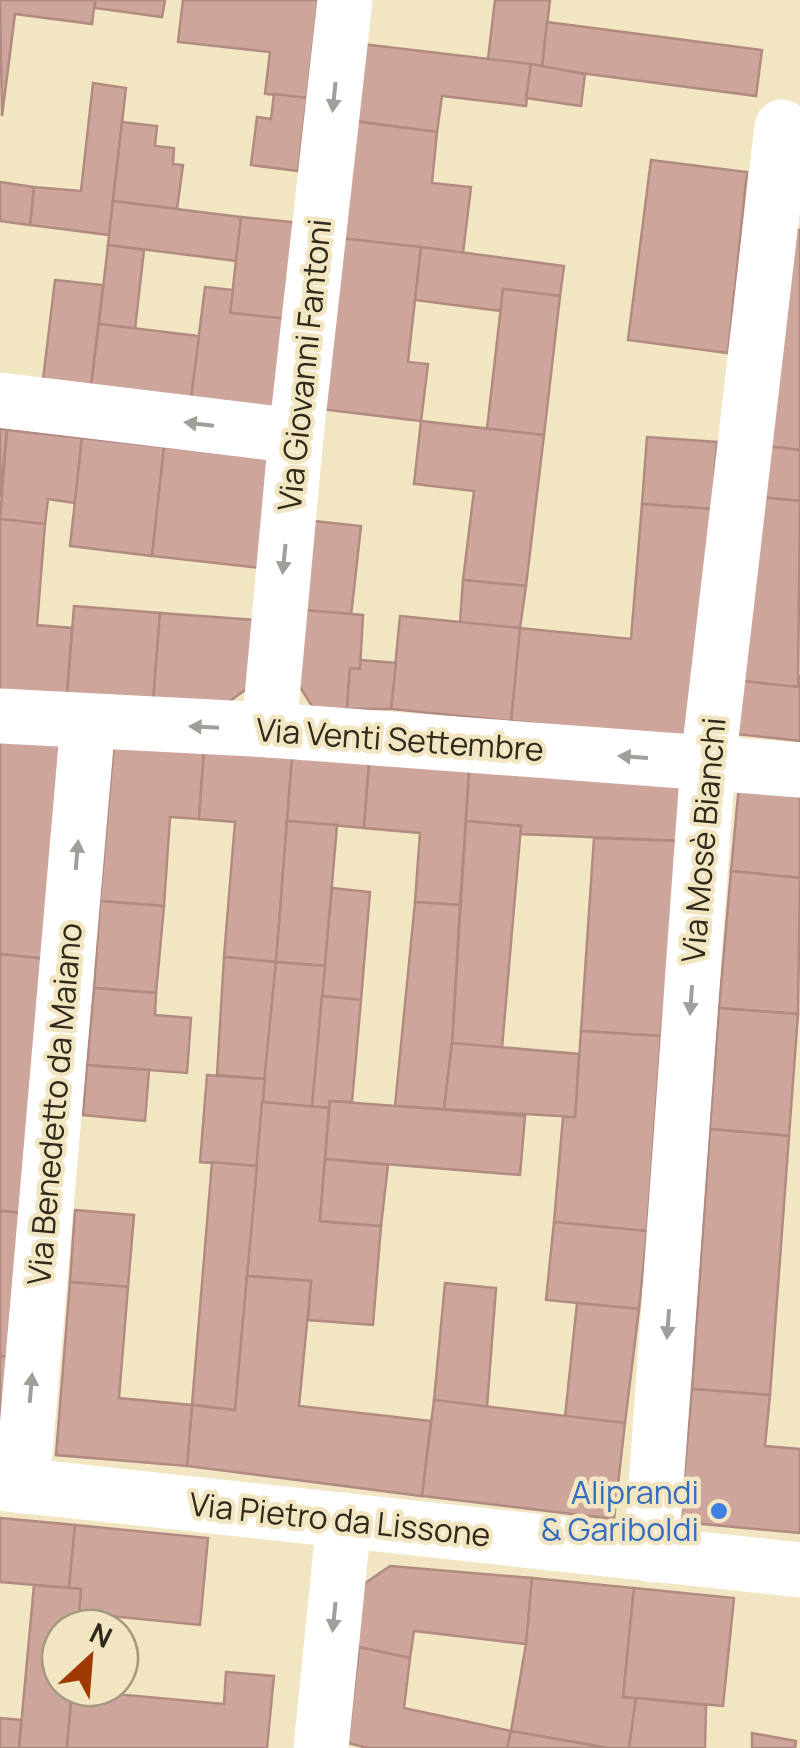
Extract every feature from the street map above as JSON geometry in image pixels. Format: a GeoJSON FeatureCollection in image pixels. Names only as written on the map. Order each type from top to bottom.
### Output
{"type":"FeatureCollection","features":[{"type":"Feature","properties":{"kind":"street","name":"Via Giovanni Fantoni"},"geometry":{"type":"LineString","coordinates":[[269,730],[296,436],[345,0]]}},
{"type":"Feature","properties":{"kind":"street","name":"Via Mosè Bianchi"},"geometry":{"type":"LineString","coordinates":[[650,1555],[708,763],[782,127]]}},
{"type":"Feature","properties":{"kind":"street"},"geometry":{"type":"LineString","coordinates":[[0,400],[296,436]]}},
{"type":"Feature","properties":{"kind":"street","name":"Via Venti Settembre"},"geometry":{"type":"LineString","coordinates":[[0,716],[269,730],[800,770]]}},
{"type":"Feature","properties":{"kind":"street","name":"Via Benedetto da Maiano"},"geometry":{"type":"LineString","coordinates":[[11,1484],[88,722]]}},
{"type":"Feature","properties":{"kind":"street","name":"Via Pietro da Lissone"},"geometry":{"type":"LineString","coordinates":[[11,1484],[800,1570]]}},
{"type":"Feature","properties":{"kind":"street"},"geometry":{"type":"LineString","coordinates":[[321,1748],[344,1520]]}},
{"type":"Feature","properties":{"kind":"building"},"geometry":{"type":"Polygon","coordinates":[[[0,0],[95,0],[92,24],[15,14],[2,116],[0,0]]]}},
{"type":"Feature","properties":{"kind":"building"},"geometry":{"type":"Polygon","coordinates":[[[95,0],[165,0],[162,17],[95,8],[95,0]]]}},
{"type":"Feature","properties":{"kind":"building"},"geometry":{"type":"Polygon","coordinates":[[[183,0],[318,0],[307,98],[265,94],[270,52],[178,42],[183,0]]]}},
{"type":"Feature","properties":{"kind":"building"},"geometry":{"type":"Polygon","coordinates":[[[495,0],[550,0],[542,68],[488,59],[495,0]]]}},
{"type":"Feature","properties":{"kind":"building"},"geometry":{"type":"Polygon","coordinates":[[[547,22],[762,50],[756,96],[542,68],[547,22]]]}},
{"type":"Feature","properties":{"kind":"building"},"geometry":{"type":"Polygon","coordinates":[[[362,44],[531,64],[526,106],[442,96],[437,132],[353,121],[362,44]]]}},
{"type":"Feature","properties":{"kind":"building"},"geometry":{"type":"Polygon","coordinates":[[[531,64],[585,74],[581,106],[526,98],[531,64]]]}},
{"type":"Feature","properties":{"kind":"building"},"geometry":{"type":"Polygon","coordinates":[[[93,83],[126,88],[109,235],[30,225],[34,187],[81,191],[93,83]]]}},
{"type":"Feature","properties":{"kind":"building"},"geometry":{"type":"Polygon","coordinates":[[[274,94],[307,98],[298,171],[251,165],[257,117],[271,119],[274,94]]]}},
{"type":"Feature","properties":{"kind":"building"},"geometry":{"type":"Polygon","coordinates":[[[353,121],[437,132],[432,183],[471,187],[463,253],[340,238],[353,121]]]}},
{"type":"Feature","properties":{"kind":"building"},"geometry":{"type":"Polygon","coordinates":[[[122,122],[157,126],[155,146],[174,148],[173,164],[183,165],[177,209],[113,201],[122,122]]]}},
{"type":"Feature","properties":{"kind":"building"},"geometry":{"type":"Polygon","coordinates":[[[651,160],[747,172],[728,353],[628,340],[651,160]]]}},
{"type":"Feature","properties":{"kind":"building"},"geometry":{"type":"Polygon","coordinates":[[[0,182],[34,187],[30,225],[0,221],[0,182]]]}},
{"type":"Feature","properties":{"kind":"building"},"geometry":{"type":"Polygon","coordinates":[[[113,201],[241,217],[237,261],[108,245],[113,201]]]}},
{"type":"Feature","properties":{"kind":"building"},"geometry":{"type":"Polygon","coordinates":[[[241,217],[302,223],[290,319],[230,313],[241,217]]]}},
{"type":"Feature","properties":{"kind":"building"},"geometry":{"type":"Polygon","coordinates":[[[787,229],[800,230],[800,450],[765,446],[787,229]]]}},
{"type":"Feature","properties":{"kind":"building"},"geometry":{"type":"Polygon","coordinates":[[[340,238],[421,247],[408,362],[428,364],[421,421],[320,409],[340,238]]]}},
{"type":"Feature","properties":{"kind":"building"},"geometry":{"type":"Polygon","coordinates":[[[108,245],[144,250],[135,329],[99,324],[108,245]]]}},
{"type":"Feature","properties":{"kind":"building"},"geometry":{"type":"Polygon","coordinates":[[[421,247],[564,266],[560,296],[503,289],[501,311],[415,300],[421,247]]]}},
{"type":"Feature","properties":{"kind":"building"},"geometry":{"type":"Polygon","coordinates":[[[55,280],[103,285],[91,386],[43,380],[55,280]]]}},
{"type":"Feature","properties":{"kind":"building"},"geometry":{"type":"Polygon","coordinates":[[[205,287],[233,290],[230,313],[290,319],[279,409],[191,398],[205,287]]]}},
{"type":"Feature","properties":{"kind":"building"},"geometry":{"type":"Polygon","coordinates":[[[503,289],[560,296],[544,435],[487,429],[503,289]]]}},
{"type":"Feature","properties":{"kind":"building"},"geometry":{"type":"Polygon","coordinates":[[[99,324],[199,336],[191,398],[91,386],[99,324]]]}},
{"type":"Feature","properties":{"kind":"building"},"geometry":{"type":"Polygon","coordinates":[[[421,421],[544,435],[526,586],[463,580],[474,491],[414,484],[421,421]]]}},
{"type":"Feature","properties":{"kind":"building"},"geometry":{"type":"Polygon","coordinates":[[[0,429],[7,430],[0,497],[0,429]]]}},
{"type":"Feature","properties":{"kind":"building"},"geometry":{"type":"Polygon","coordinates":[[[7,430],[82,438],[75,503],[48,499],[45,524],[0,519],[7,430]]]}},
{"type":"Feature","properties":{"kind":"building"},"geometry":{"type":"Polygon","coordinates":[[[647,437],[717,442],[712,509],[642,504],[647,437]]]}},
{"type":"Feature","properties":{"kind":"building"},"geometry":{"type":"Polygon","coordinates":[[[82,438],[164,447],[152,556],[70,546],[82,438]]]}},
{"type":"Feature","properties":{"kind":"building"},"geometry":{"type":"Polygon","coordinates":[[[765,446],[800,450],[800,501],[760,497],[765,446]]]}},
{"type":"Feature","properties":{"kind":"building"},"geometry":{"type":"Polygon","coordinates":[[[164,447],[273,459],[261,568],[152,556],[164,447]]]}},
{"type":"Feature","properties":{"kind":"building"},"geometry":{"type":"Polygon","coordinates":[[[760,497],[800,501],[798,687],[742,681],[760,497]]]}},
{"type":"Feature","properties":{"kind":"building"},"geometry":{"type":"Polygon","coordinates":[[[642,504],[712,509],[688,738],[511,721],[520,628],[631,639],[642,504]]]}},
{"type":"Feature","properties":{"kind":"building"},"geometry":{"type":"Polygon","coordinates":[[[0,519],[45,524],[37,625],[72,628],[67,696],[0,690],[0,519]]]}},
{"type":"Feature","properties":{"kind":"building"},"geometry":{"type":"Polygon","coordinates":[[[314,521],[361,526],[351,616],[304,610],[314,521]]]}},
{"type":"Feature","properties":{"kind":"building"},"geometry":{"type":"Polygon","coordinates":[[[463,580],[526,586],[520,628],[460,623],[463,580]]]}},
{"type":"Feature","properties":{"kind":"building"},"geometry":{"type":"Polygon","coordinates":[[[74,606],[160,613],[153,703],[67,696],[74,606]]]}},
{"type":"Feature","properties":{"kind":"building"},"geometry":{"type":"Polygon","coordinates":[[[304,610],[363,615],[360,669],[350,668],[347,709],[314,709],[298,684],[304,610]]]}},
{"type":"Feature","properties":{"kind":"building"},"geometry":{"type":"Polygon","coordinates":[[[160,613],[256,620],[253,684],[226,704],[153,703],[160,613]]]}},
{"type":"Feature","properties":{"kind":"building"},"geometry":{"type":"Polygon","coordinates":[[[400,616],[520,628],[511,721],[391,709],[400,616]]]}},
{"type":"Feature","properties":{"kind":"building"},"geometry":{"type":"Polygon","coordinates":[[[360,660],[396,663],[391,709],[347,709],[350,668],[360,669],[360,660]]]}},
{"type":"Feature","properties":{"kind":"building"},"geometry":{"type":"Polygon","coordinates":[[[800,675],[800,741],[736,734],[742,681],[798,687],[800,675]]]}},
{"type":"Feature","properties":{"kind":"building"},"geometry":{"type":"Polygon","coordinates":[[[0,739],[66,745],[47,959],[0,954],[0,739]]]}},
{"type":"Feature","properties":{"kind":"building"},"geometry":{"type":"Polygon","coordinates":[[[114,743],[204,751],[199,819],[170,817],[164,906],[100,901],[114,743]]]}},
{"type":"Feature","properties":{"kind":"building"},"geometry":{"type":"Polygon","coordinates":[[[204,751],[292,758],[276,962],[224,957],[235,822],[199,819],[204,751]]]}},
{"type":"Feature","properties":{"kind":"building"},"geometry":{"type":"Polygon","coordinates":[[[292,758],[369,763],[364,828],[287,821],[292,758]]]}},
{"type":"Feature","properties":{"kind":"building"},"geometry":{"type":"Polygon","coordinates":[[[369,763],[469,771],[460,905],[415,902],[420,833],[364,828],[369,763]]]}},
{"type":"Feature","properties":{"kind":"building"},"geometry":{"type":"Polygon","coordinates":[[[469,771],[682,783],[680,841],[520,834],[521,826],[466,821],[469,771]]]}},
{"type":"Feature","properties":{"kind":"building"},"geometry":{"type":"Polygon","coordinates":[[[739,785],[800,791],[800,878],[731,871],[739,785]]]}},
{"type":"Feature","properties":{"kind":"building"},"geometry":{"type":"Polygon","coordinates":[[[287,821],[337,825],[325,966],[276,962],[287,821]]]}},
{"type":"Feature","properties":{"kind":"building"},"geometry":{"type":"Polygon","coordinates":[[[466,821],[521,826],[502,1048],[452,1043],[466,821]]]}},
{"type":"Feature","properties":{"kind":"building"},"geometry":{"type":"Polygon","coordinates":[[[594,838],[680,841],[661,1036],[581,1031],[594,838]]]}},
{"type":"Feature","properties":{"kind":"building"},"geometry":{"type":"Polygon","coordinates":[[[731,871],[800,878],[798,1014],[719,1008],[731,871]]]}},
{"type":"Feature","properties":{"kind":"building"},"geometry":{"type":"Polygon","coordinates":[[[332,888],[370,892],[361,1000],[322,996],[332,888]]]}},
{"type":"Feature","properties":{"kind":"building"},"geometry":{"type":"Polygon","coordinates":[[[100,901],[164,906],[156,993],[94,988],[100,901]]]}},
{"type":"Feature","properties":{"kind":"building"},"geometry":{"type":"Polygon","coordinates":[[[415,902],[460,905],[444,1109],[395,1106],[415,902]]]}},
{"type":"Feature","properties":{"kind":"building"},"geometry":{"type":"Polygon","coordinates":[[[0,954],[47,959],[23,1213],[0,1211],[0,954]]]}},
{"type":"Feature","properties":{"kind":"building"},"geometry":{"type":"Polygon","coordinates":[[[224,957],[276,962],[265,1079],[217,1075],[224,957]]]}},
{"type":"Feature","properties":{"kind":"building"},"geometry":{"type":"Polygon","coordinates":[[[276,962],[325,966],[312,1107],[262,1102],[276,962]]]}},
{"type":"Feature","properties":{"kind":"building"},"geometry":{"type":"Polygon","coordinates":[[[94,988],[156,993],[155,1015],[191,1018],[187,1073],[87,1065],[94,988]]]}},
{"type":"Feature","properties":{"kind":"building"},"geometry":{"type":"Polygon","coordinates":[[[322,996],[361,1000],[352,1102],[330,1101],[329,1108],[312,1107],[322,996]]]}},
{"type":"Feature","properties":{"kind":"building"},"geometry":{"type":"Polygon","coordinates":[[[719,1008],[798,1014],[789,1136],[710,1129],[719,1008]]]}},
{"type":"Feature","properties":{"kind":"building"},"geometry":{"type":"Polygon","coordinates":[[[581,1031],[661,1036],[647,1231],[554,1222],[563,1117],[575,1117],[581,1031]]]}},
{"type":"Feature","properties":{"kind":"building"},"geometry":{"type":"Polygon","coordinates":[[[452,1043],[579,1054],[575,1117],[444,1109],[452,1043]]]}},
{"type":"Feature","properties":{"kind":"building"},"geometry":{"type":"Polygon","coordinates":[[[87,1065],[149,1070],[145,1121],[83,1115],[87,1065]]]}},
{"type":"Feature","properties":{"kind":"building"},"geometry":{"type":"Polygon","coordinates":[[[207,1075],[265,1079],[257,1166],[200,1162],[207,1075]]]}},
{"type":"Feature","properties":{"kind":"building"},"geometry":{"type":"Polygon","coordinates":[[[330,1101],[525,1116],[520,1175],[325,1159],[330,1101]]]}},
{"type":"Feature","properties":{"kind":"building"},"geometry":{"type":"Polygon","coordinates":[[[262,1102],[329,1108],[320,1221],[381,1226],[373,1325],[308,1320],[311,1281],[247,1276],[262,1102]]]}},
{"type":"Feature","properties":{"kind":"building"},"geometry":{"type":"Polygon","coordinates":[[[710,1129],[789,1136],[770,1395],[692,1389],[710,1129]]]}},
{"type":"Feature","properties":{"kind":"building"},"geometry":{"type":"Polygon","coordinates":[[[325,1159],[388,1165],[381,1226],[320,1221],[325,1159]]]}},
{"type":"Feature","properties":{"kind":"building"},"geometry":{"type":"Polygon","coordinates":[[[212,1162],[257,1166],[235,1410],[192,1405],[212,1162]]]}},
{"type":"Feature","properties":{"kind":"building"},"geometry":{"type":"Polygon","coordinates":[[[75,1210],[134,1215],[128,1287],[70,1282],[75,1210]]]}},
{"type":"Feature","properties":{"kind":"building"},"geometry":{"type":"Polygon","coordinates":[[[0,1211],[23,1213],[13,1357],[0,1356],[0,1211]]]}},
{"type":"Feature","properties":{"kind":"building"},"geometry":{"type":"Polygon","coordinates":[[[554,1222],[647,1231],[639,1309],[546,1300],[554,1222]]]}},
{"type":"Feature","properties":{"kind":"building"},"geometry":{"type":"Polygon","coordinates":[[[247,1276],[311,1281],[299,1406],[431,1421],[422,1496],[187,1466],[192,1405],[235,1410],[247,1276]]]}},
{"type":"Feature","properties":{"kind":"building"},"geometry":{"type":"Polygon","coordinates":[[[70,1282],[128,1287],[119,1398],[192,1405],[187,1466],[56,1455],[70,1282]]]}},
{"type":"Feature","properties":{"kind":"building"},"geometry":{"type":"Polygon","coordinates":[[[445,1283],[496,1288],[487,1407],[434,1400],[445,1283]]]}},
{"type":"Feature","properties":{"kind":"building"},"geometry":{"type":"Polygon","coordinates":[[[577,1303],[639,1309],[625,1423],[565,1417],[577,1303]]]}},
{"type":"Feature","properties":{"kind":"building"},"geometry":{"type":"Polygon","coordinates":[[[0,1356],[13,1357],[0,1432],[0,1356]]]}},
{"type":"Feature","properties":{"kind":"building"},"geometry":{"type":"Polygon","coordinates":[[[692,1389],[770,1395],[765,1446],[800,1449],[800,1533],[680,1522],[692,1389]]]}},
{"type":"Feature","properties":{"kind":"building"},"geometry":{"type":"Polygon","coordinates":[[[434,1400],[625,1423],[614,1519],[422,1496],[434,1400]]]}},
{"type":"Feature","properties":{"kind":"building"},"geometry":{"type":"Polygon","coordinates":[[[0,1518],[75,1525],[69,1588],[0,1582],[0,1518]]]}},
{"type":"Feature","properties":{"kind":"building"},"geometry":{"type":"Polygon","coordinates":[[[75,1525],[208,1538],[200,1625],[140,1619],[140,1608],[79,1608],[81,1589],[69,1588],[75,1525]]]}},
{"type":"Feature","properties":{"kind":"building"},"geometry":{"type":"Polygon","coordinates":[[[390,1566],[532,1578],[526,1644],[414,1631],[410,1658],[353,1646],[361,1586],[390,1566]]]}},
{"type":"Feature","properties":{"kind":"building"},"geometry":{"type":"Polygon","coordinates":[[[532,1578],[634,1588],[623,1697],[636,1698],[629,1748],[511,1731],[526,1644],[532,1578]]]}},
{"type":"Feature","properties":{"kind":"building"},"geometry":{"type":"Polygon","coordinates":[[[34,1585],[81,1589],[80,1608],[40,1608],[40,1708],[70,1708],[67,1748],[19,1748],[34,1585]]]}},
{"type":"Feature","properties":{"kind":"building"},"geometry":{"type":"Polygon","coordinates":[[[634,1588],[734,1598],[723,1706],[623,1697],[634,1588]]]}},
{"type":"Feature","properties":{"kind":"building"},"geometry":{"type":"Polygon","coordinates":[[[359,1647],[410,1658],[404,1708],[511,1731],[507,1748],[368,1748],[348,1743],[359,1647]]]}},
{"type":"Feature","properties":{"kind":"building"},"geometry":{"type":"Polygon","coordinates":[[[226,1672],[274,1676],[267,1748],[67,1748],[70,1708],[140,1708],[140,1696],[224,1704],[226,1672]]]}},
{"type":"Feature","properties":{"kind":"building"},"geometry":{"type":"Polygon","coordinates":[[[636,1698],[706,1705],[705,1748],[629,1748],[636,1698]]]}},
{"type":"Feature","properties":{"kind":"building"},"geometry":{"type":"Polygon","coordinates":[[[0,1718],[21,1720],[19,1748],[0,1748],[0,1718]]]}},
{"type":"Feature","properties":{"kind":"building"},"geometry":{"type":"Polygon","coordinates":[[[511,1731],[608,1748],[507,1748],[511,1731]]]}},
{"type":"Feature","properties":{"kind":"building"},"geometry":{"type":"Polygon","coordinates":[[[752,1733],[796,1741],[795,1748],[752,1748],[752,1733]]]}},
{"type":"Feature","properties":{"kind":"place","name":"Aliprandi & Gariboldi"},"geometry":{"type":"Point","coordinates":[719,1511]}}]}
